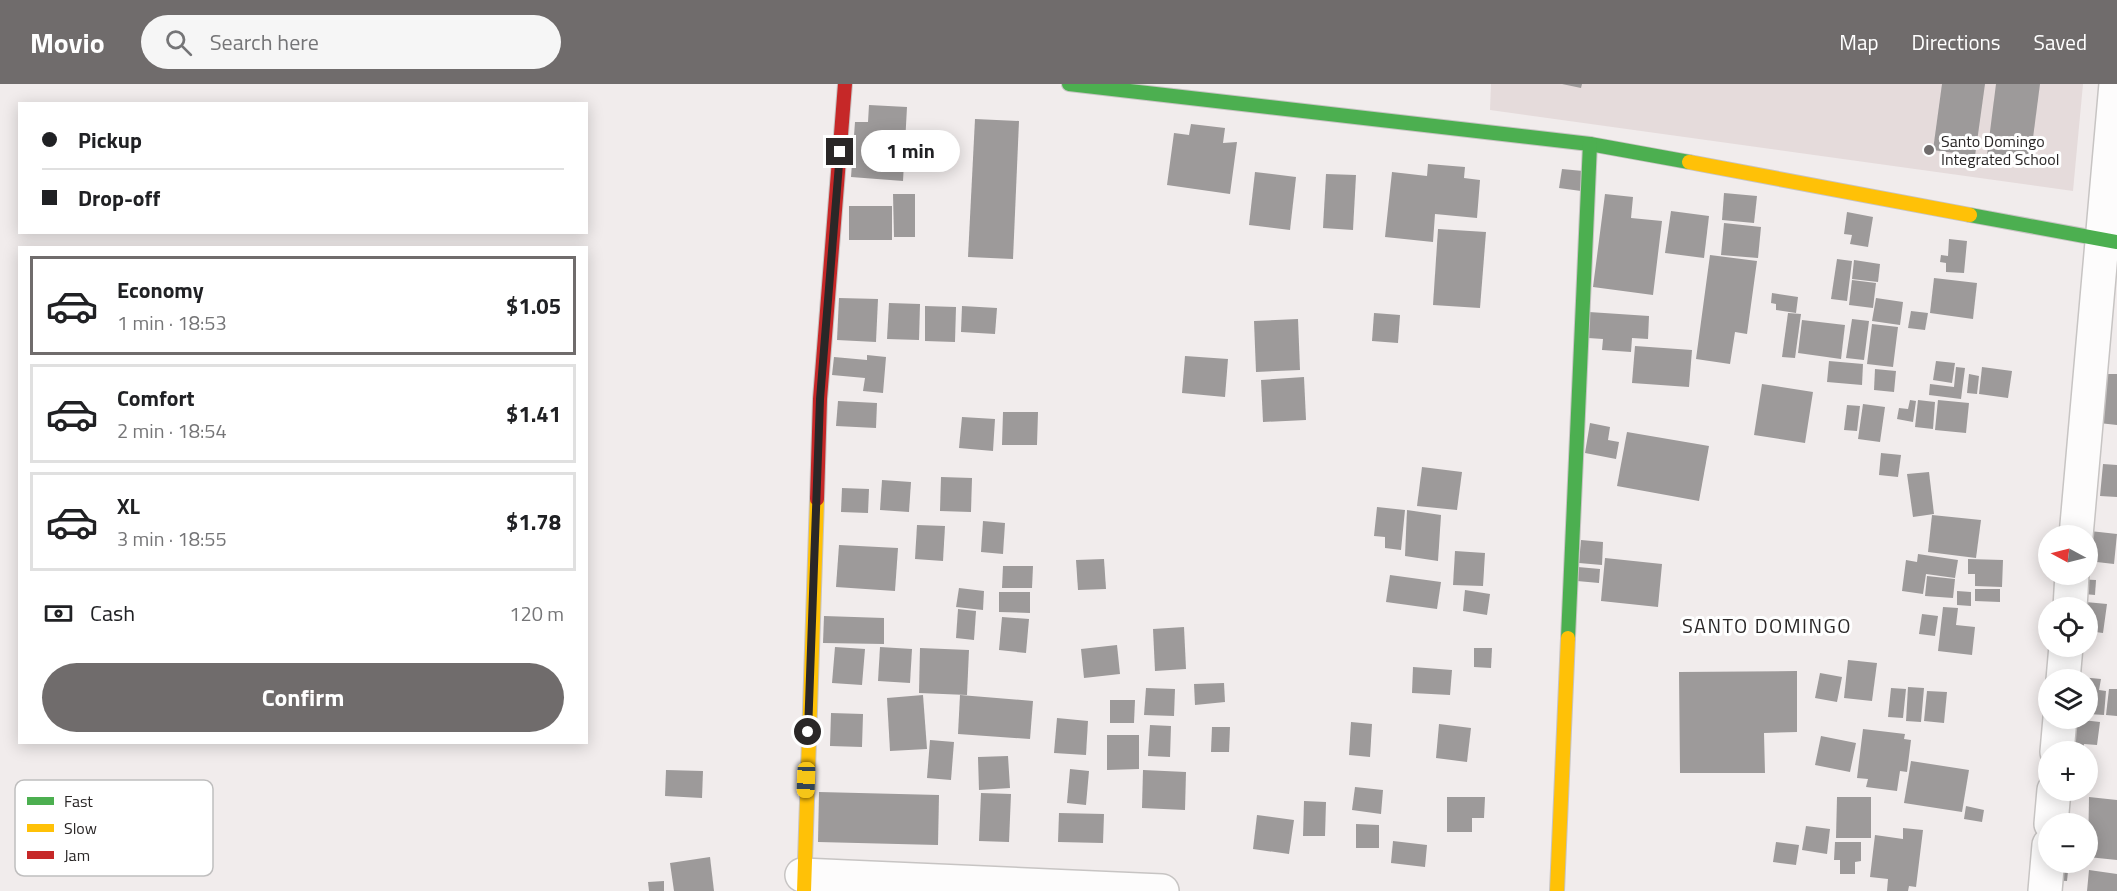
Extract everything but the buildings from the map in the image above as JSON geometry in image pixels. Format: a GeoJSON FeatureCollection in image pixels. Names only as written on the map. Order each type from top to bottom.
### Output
{"type":"FeatureCollection","features":[{"type":"Feature","properties":{"kind":"street"},"geometry":{"type":"LineString","coordinates":[[845,84],[820,399],[803,883],[1162,891]]}},
{"type":"Feature","properties":{"kind":"street"},"geometry":{"type":"LineString","coordinates":[[1069,84],[1590,144],[2109,241]]}},
{"type":"Feature","properties":{"kind":"street"},"geometry":{"type":"LineString","coordinates":[[2077,525],[2109,241],[2116,84]]}},
{"type":"Feature","properties":{"kind":"street"},"geometry":{"type":"LineString","coordinates":[[1557,891],[1590,144]]}},
{"type":"Feature","properties":{"kind":"street"},"geometry":{"type":"LineString","coordinates":[[2045,891],[2047,873]]}},
{"type":"Feature","properties":{"kind":"shaded area","name":"Santo Domingo Integrated School"},"geometry":{"type":"Polygon","coordinates":[[[1491,84],[2083,84],[2073,191],[1490,110],[1491,84]]]}},
{"type":"Feature","properties":{"kind":"traffic: fast"},"geometry":{"type":"LineString","coordinates":[[1069,84],[1590,144],[1689,162]]}},
{"type":"Feature","properties":{"kind":"traffic: fast"},"geometry":{"type":"LineString","coordinates":[[1568,638],[1590,144]]}},
{"type":"Feature","properties":{"kind":"traffic: fast"},"geometry":{"type":"LineString","coordinates":[[1970,215],[2117,242]]}},
{"type":"Feature","properties":{"kind":"traffic: slow"},"geometry":{"type":"LineString","coordinates":[[1689,162],[1970,215]]}},
{"type":"Feature","properties":{"kind":"traffic: slow"},"geometry":{"type":"LineString","coordinates":[[804,891],[817,499]]}},
{"type":"Feature","properties":{"kind":"traffic: slow"},"geometry":{"type":"LineString","coordinates":[[1557,891],[1568,638]]}},
{"type":"Feature","properties":{"kind":"traffic: jam"},"geometry":{"type":"LineString","coordinates":[[817,499],[820,399],[845,84]]}},
{"type":"Feature","properties":{"kind":"place","name":"Santo Domingo Integrated School"},"geometry":{"type":"Point","coordinates":[1929,150]}},
{"type":"Feature","properties":{"kind":"district","name":"SANTO DOMINGO"},"geometry":{"type":"Point","coordinates":[1767,625]}},
{"type":"Feature","properties":{"kind":"route"},"geometry":{"type":"LineString","coordinates":[[808,732],[820,399],[840,152]]}}]}
